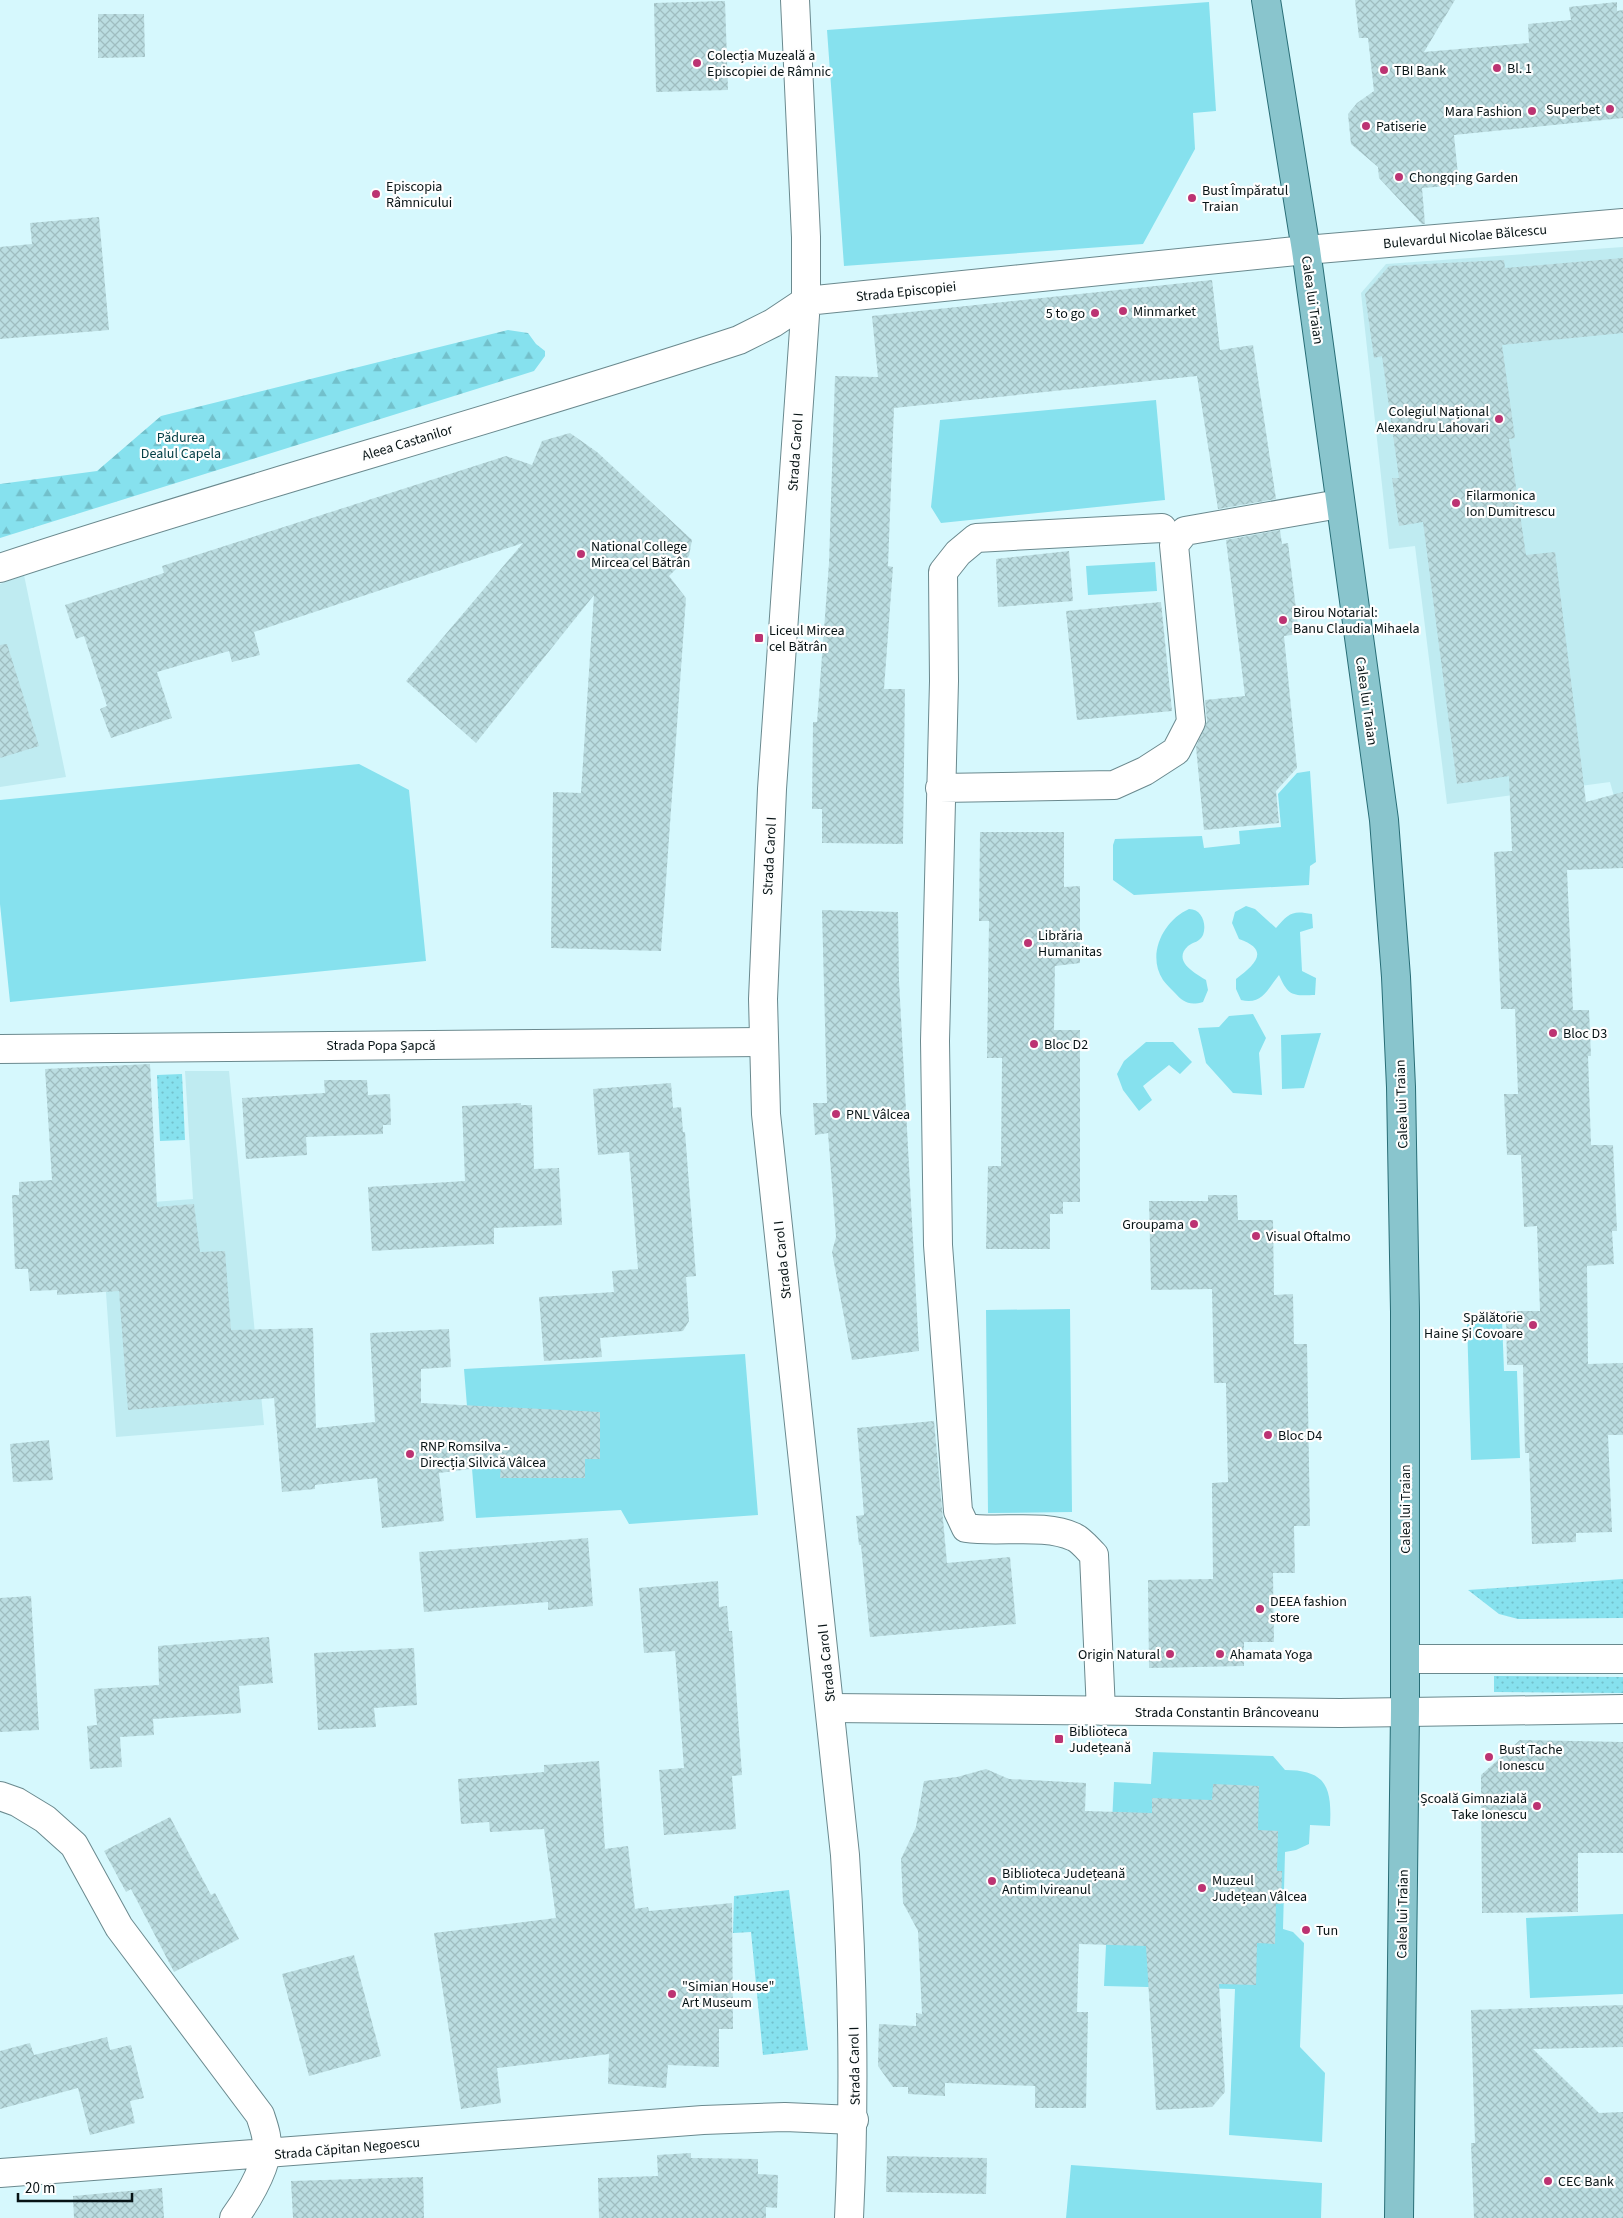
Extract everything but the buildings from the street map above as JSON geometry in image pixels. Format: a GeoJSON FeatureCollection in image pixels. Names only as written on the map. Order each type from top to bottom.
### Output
{"type":"FeatureCollection","features":[{"type":"Feature","properties":{"kind":"main road","name":"Calea lui Traian"},"geometry":{"type":"LineString","coordinates":[[1266,0],[1306,250],[1339,504],[1384,820],[1396,967],[1401,1087],[1405,1312],[1406,1659],[1399,2218]]}},
{"type":"Feature","properties":{"kind":"street"},"geometry":{"type":"LineString","coordinates":[[795,0],[806,237],[806,301]]}},
{"type":"Feature","properties":{"kind":"street","name":"Bulevardul Nicolae Bălcescu"},"geometry":{"type":"LineString","coordinates":[[1306,250],[1623,222]]}},
{"type":"Feature","properties":{"kind":"street","name":"Strada Episcopiei"},"geometry":{"type":"LineString","coordinates":[[806,301],[1306,250]]}},
{"type":"Feature","properties":{"kind":"street","name":"Aleea Castanilor"},"geometry":{"type":"LineString","coordinates":[[0,568],[117,529],[495,416],[730,343],[772,323],[806,301]]}},
{"type":"Feature","properties":{"kind":"street","name":"Strada Carol I"},"geometry":{"type":"LineString","coordinates":[[806,301],[772,789],[762,1042],[766,1114],[830,1708],[850,1919],[854,2120],[849,2218]]}},
{"type":"Feature","properties":{"kind":"street"},"geometry":{"type":"LineString","coordinates":[[940,788],[1114,785],[1145,771],[1176,751],[1190,722],[1174,545],[1185,531],[1339,504]]}},
{"type":"Feature","properties":{"kind":"street"},"geometry":{"type":"LineString","coordinates":[[1101,1711],[1094,1555],[1075,1537],[1052,1530],[988,1531],[966,1528],[958,1511],[938,1245],[935,1041],[944,681],[944,572],[958,553],[976,538],[1162,528]]}},
{"type":"Feature","properties":{"kind":"street","name":"Strada Popa Șapcă"},"geometry":{"type":"LineString","coordinates":[[0,1049],[762,1042]]}},
{"type":"Feature","properties":{"kind":"street"},"geometry":{"type":"LineString","coordinates":[[1406,1659],[1623,1659]]}},
{"type":"Feature","properties":{"kind":"street","name":"Strada Constantin Brâncoveanu"},"geometry":{"type":"LineString","coordinates":[[830,1708],[1340,1713],[1406,1710],[1623,1709]]}},
{"type":"Feature","properties":{"kind":"street","name":"Strada Căpitan Negoescu"},"geometry":{"type":"LineString","coordinates":[[0,1796],[18,1802],[45,1818],[74,1845],[120,1927],[260,2115],[266,2133],[266,2154],[703,2120],[785,2117],[854,2120]]}},
{"type":"Feature","properties":{"kind":"street"},"geometry":{"type":"LineString","coordinates":[[0,2173],[266,2154],[254,2185],[234,2218]]}},
{"type":"Feature","properties":{"kind":"shaded area","name":"Colegiul Național Alexandru Lahovari"},"geometry":{"type":"Polygon","coordinates":[[[1623,247],[1623,829],[1610,782],[1447,804],[1415,546],[1389,549],[1361,293],[1386,264],[1623,247]]]}},
{"type":"Feature","properties":{"kind":"shaded area"},"geometry":{"type":"Polygon","coordinates":[[[24,575],[66,777],[0,787],[0,584],[24,575]]]}},
{"type":"Feature","properties":{"kind":"shaded area"},"geometry":{"type":"Polygon","coordinates":[[[185,1071],[229,1071],[264,1425],[116,1437],[100,1206],[193,1199],[185,1071]]]}},
{"type":"Feature","properties":{"kind":"green space"},"geometry":{"type":"Polygon","coordinates":[[[1209,2],[1216,111],[1193,113],[1195,149],[1143,244],[844,266],[827,30],[1209,2]]]}},
{"type":"Feature","properties":{"kind":"green space","name":"Pădurea Dealul Capela"},"geometry":{"type":"Polygon","coordinates":[[[508,330],[528,333],[536,344],[545,351],[545,356],[534,371],[0,538],[0,484],[97,471],[161,416],[508,330]]]}},
{"type":"Feature","properties":{"kind":"green space"},"geometry":{"type":"Polygon","coordinates":[[[1156,400],[1165,500],[941,523],[931,507],[940,420],[1156,400]]]}},
{"type":"Feature","properties":{"kind":"green space"},"geometry":{"type":"Polygon","coordinates":[[[1155,562],[1157,591],[1088,595],[1086,566],[1155,562]]]}},
{"type":"Feature","properties":{"kind":"green space"},"geometry":{"type":"Polygon","coordinates":[[[359,764],[409,790],[426,961],[10,1002],[0,904],[0,800],[359,764]]]}},
{"type":"Feature","properties":{"kind":"green space"},"geometry":{"type":"Polygon","coordinates":[[[1310,771],[1316,862],[1310,866],[1309,885],[1134,895],[1113,880],[1113,845],[1115,839],[1202,836],[1204,848],[1240,844],[1239,831],[1281,827],[1278,794],[1297,773],[1310,771]]]}},
{"type":"Feature","properties":{"kind":"green space"},"geometry":{"type":"Polygon","coordinates":[[[1246,906],[1255,909],[1276,928],[1291,914],[1300,912],[1312,914],[1313,928],[1300,932],[1302,971],[1316,978],[1315,995],[1296,995],[1292,993],[1285,987],[1279,975],[1259,998],[1248,1001],[1241,1000],[1236,989],[1236,979],[1257,958],[1255,948],[1239,939],[1232,923],[1235,912],[1246,906]]]}},
{"type":"Feature","properties":{"kind":"green space"},"geometry":{"type":"Polygon","coordinates":[[[1189,909],[1200,914],[1204,922],[1204,931],[1200,939],[1188,946],[1184,951],[1184,962],[1196,974],[1206,980],[1208,990],[1203,1002],[1194,1004],[1183,1001],[1165,983],[1158,970],[1156,959],[1160,939],[1165,929],[1180,914],[1189,909]]]}},
{"type":"Feature","properties":{"kind":"green space"},"geometry":{"type":"Polygon","coordinates":[[[1253,1014],[1266,1038],[1259,1053],[1262,1095],[1233,1093],[1206,1063],[1198,1028],[1219,1027],[1229,1016],[1253,1014]]]}},
{"type":"Feature","properties":{"kind":"green space"},"geometry":{"type":"Polygon","coordinates":[[[1321,1033],[1304,1088],[1282,1089],[1281,1035],[1321,1033]]]}},
{"type":"Feature","properties":{"kind":"green space"},"geometry":{"type":"Polygon","coordinates":[[[1146,1042],[1173,1042],[1192,1062],[1180,1074],[1169,1065],[1143,1086],[1152,1100],[1139,1111],[1123,1090],[1117,1074],[1124,1061],[1146,1042]]]}},
{"type":"Feature","properties":{"kind":"green space"},"geometry":{"type":"Polygon","coordinates":[[[182,1074],[185,1140],[160,1141],[157,1075],[182,1074]]]}},
{"type":"Feature","properties":{"kind":"green space"},"geometry":{"type":"Polygon","coordinates":[[[1070,1309],[1072,1512],[988,1513],[986,1310],[1070,1309]]]}},
{"type":"Feature","properties":{"kind":"green space"},"geometry":{"type":"Polygon","coordinates":[[[1467,1320],[1502,1320],[1504,1371],[1517,1371],[1520,1458],[1471,1460],[1467,1320]]]}},
{"type":"Feature","properties":{"kind":"green space"},"geometry":{"type":"Polygon","coordinates":[[[745,1354],[758,1515],[629,1524],[621,1510],[476,1518],[464,1369],[745,1354]]]}},
{"type":"Feature","properties":{"kind":"green space"},"geometry":{"type":"Polygon","coordinates":[[[1623,1579],[1623,1618],[1518,1619],[1499,1614],[1468,1590],[1623,1579]]]}},
{"type":"Feature","properties":{"kind":"green space"},"geometry":{"type":"Polygon","coordinates":[[[1494,1676],[1623,1677],[1623,1693],[1494,1692],[1494,1676]]]}},
{"type":"Feature","properties":{"kind":"green space"},"geometry":{"type":"Polygon","coordinates":[[[1153,1752],[1273,1756],[1285,1770],[1310,1773],[1318,1778],[1328,1792],[1330,1826],[1310,1825],[1309,1844],[1296,1850],[1285,1852],[1283,1929],[1293,1932],[1304,1943],[1300,2047],[1325,2073],[1322,2142],[1229,2135],[1235,1989],[1104,1986],[1114,1782],[1151,1784],[1153,1752]]]}},
{"type":"Feature","properties":{"kind":"green space"},"geometry":{"type":"Polygon","coordinates":[[[789,1890],[808,2050],[763,2055],[751,1932],[733,1933],[734,1896],[789,1890]]]}},
{"type":"Feature","properties":{"kind":"green space"},"geometry":{"type":"Polygon","coordinates":[[[1623,1914],[1623,1994],[1530,1998],[1526,1918],[1623,1914]]]}},
{"type":"Feature","properties":{"kind":"green space"},"geometry":{"type":"Polygon","coordinates":[[[1071,2165],[1322,2183],[1321,2218],[1066,2218],[1071,2165]]]}},
{"type":"Feature","properties":{"kind":"place","name":"Colecția Muzeală a Episcopiei de Râmnic"},"geometry":{"type":"Point","coordinates":[697,63]}},
{"type":"Feature","properties":{"kind":"place","name":"Bl. 1"},"geometry":{"type":"Point","coordinates":[1497,68]}},
{"type":"Feature","properties":{"kind":"place","name":"TBI Bank"},"geometry":{"type":"Point","coordinates":[1384,70]}},
{"type":"Feature","properties":{"kind":"place","name":"Superbet"},"geometry":{"type":"Point","coordinates":[1610,109]}},
{"type":"Feature","properties":{"kind":"place","name":"Mara Fashion"},"geometry":{"type":"Point","coordinates":[1532,111]}},
{"type":"Feature","properties":{"kind":"place","name":"Patiserie"},"geometry":{"type":"Point","coordinates":[1366,126]}},
{"type":"Feature","properties":{"kind":"place","name":"Chongqing Garden"},"geometry":{"type":"Point","coordinates":[1399,177]}},
{"type":"Feature","properties":{"kind":"place","name":"Episcopia Râmnicului"},"geometry":{"type":"Point","coordinates":[376,194]}},
{"type":"Feature","properties":{"kind":"place","name":"Bust Împăratul Traian"},"geometry":{"type":"Point","coordinates":[1192,198]}},
{"type":"Feature","properties":{"kind":"place","name":"Minmarket"},"geometry":{"type":"Point","coordinates":[1123,311]}},
{"type":"Feature","properties":{"kind":"place","name":"5 to go"},"geometry":{"type":"Point","coordinates":[1095,313]}},
{"type":"Feature","properties":{"kind":"place","name":"Colegiul Național Alexandru Lahovari"},"geometry":{"type":"Point","coordinates":[1499,419]}},
{"type":"Feature","properties":{"kind":"place","name":"Filarmonica Ion Dumitrescu"},"geometry":{"type":"Point","coordinates":[1456,503]}},
{"type":"Feature","properties":{"kind":"place","name":"National College Mircea cel Bătrân"},"geometry":{"type":"Point","coordinates":[581,554]}},
{"type":"Feature","properties":{"kind":"place","name":"Birou Notarial: Banu Claudia Mihaela"},"geometry":{"type":"Point","coordinates":[1283,620]}},
{"type":"Feature","properties":{"kind":"place","name":"Liceul Mircea cel Bătrân"},"geometry":{"type":"Point","coordinates":[759,638]}},
{"type":"Feature","properties":{"kind":"place","name":"Librăria Humanitas"},"geometry":{"type":"Point","coordinates":[1028,943]}},
{"type":"Feature","properties":{"kind":"place","name":"Bloc D3"},"geometry":{"type":"Point","coordinates":[1553,1033]}},
{"type":"Feature","properties":{"kind":"place","name":"Bloc D2"},"geometry":{"type":"Point","coordinates":[1034,1044]}},
{"type":"Feature","properties":{"kind":"place","name":"PNL Vâlcea"},"geometry":{"type":"Point","coordinates":[836,1114]}},
{"type":"Feature","properties":{"kind":"place","name":"Groupama"},"geometry":{"type":"Point","coordinates":[1194,1224]}},
{"type":"Feature","properties":{"kind":"place","name":"Visual Oftalmo"},"geometry":{"type":"Point","coordinates":[1256,1236]}},
{"type":"Feature","properties":{"kind":"place","name":"Spălătorie Haine Și Covoare"},"geometry":{"type":"Point","coordinates":[1533,1325]}},
{"type":"Feature","properties":{"kind":"place","name":"Bloc D4"},"geometry":{"type":"Point","coordinates":[1268,1435]}},
{"type":"Feature","properties":{"kind":"place","name":"RNP Romsilva - Direcția Silvică Vâlcea"},"geometry":{"type":"Point","coordinates":[410,1454]}},
{"type":"Feature","properties":{"kind":"place","name":"DEEA fashion store"},"geometry":{"type":"Point","coordinates":[1260,1609]}},
{"type":"Feature","properties":{"kind":"place","name":"Origin Natural"},"geometry":{"type":"Point","coordinates":[1170,1654]}},
{"type":"Feature","properties":{"kind":"place","name":"Ahamata Yoga"},"geometry":{"type":"Point","coordinates":[1220,1654]}},
{"type":"Feature","properties":{"kind":"place","name":"Biblioteca Județeană"},"geometry":{"type":"Point","coordinates":[1059,1739]}},
{"type":"Feature","properties":{"kind":"place","name":"Bust Tache Ionescu"},"geometry":{"type":"Point","coordinates":[1489,1757]}},
{"type":"Feature","properties":{"kind":"place","name":"Școală Gimnazială Take Ionescu"},"geometry":{"type":"Point","coordinates":[1537,1806]}},
{"type":"Feature","properties":{"kind":"place","name":"Biblioteca Județeană Antim Ivireanul"},"geometry":{"type":"Point","coordinates":[992,1881]}},
{"type":"Feature","properties":{"kind":"place","name":"Muzeul Județean Vâlcea"},"geometry":{"type":"Point","coordinates":[1202,1888]}},
{"type":"Feature","properties":{"kind":"place","name":"Tun"},"geometry":{"type":"Point","coordinates":[1306,1930]}},
{"type":"Feature","properties":{"kind":"place","name":"\"Simian House\" Art Museum"},"geometry":{"type":"Point","coordinates":[672,1994]}},
{"type":"Feature","properties":{"kind":"place","name":"CEC Bank"},"geometry":{"type":"Point","coordinates":[1548,2181]}}]}
